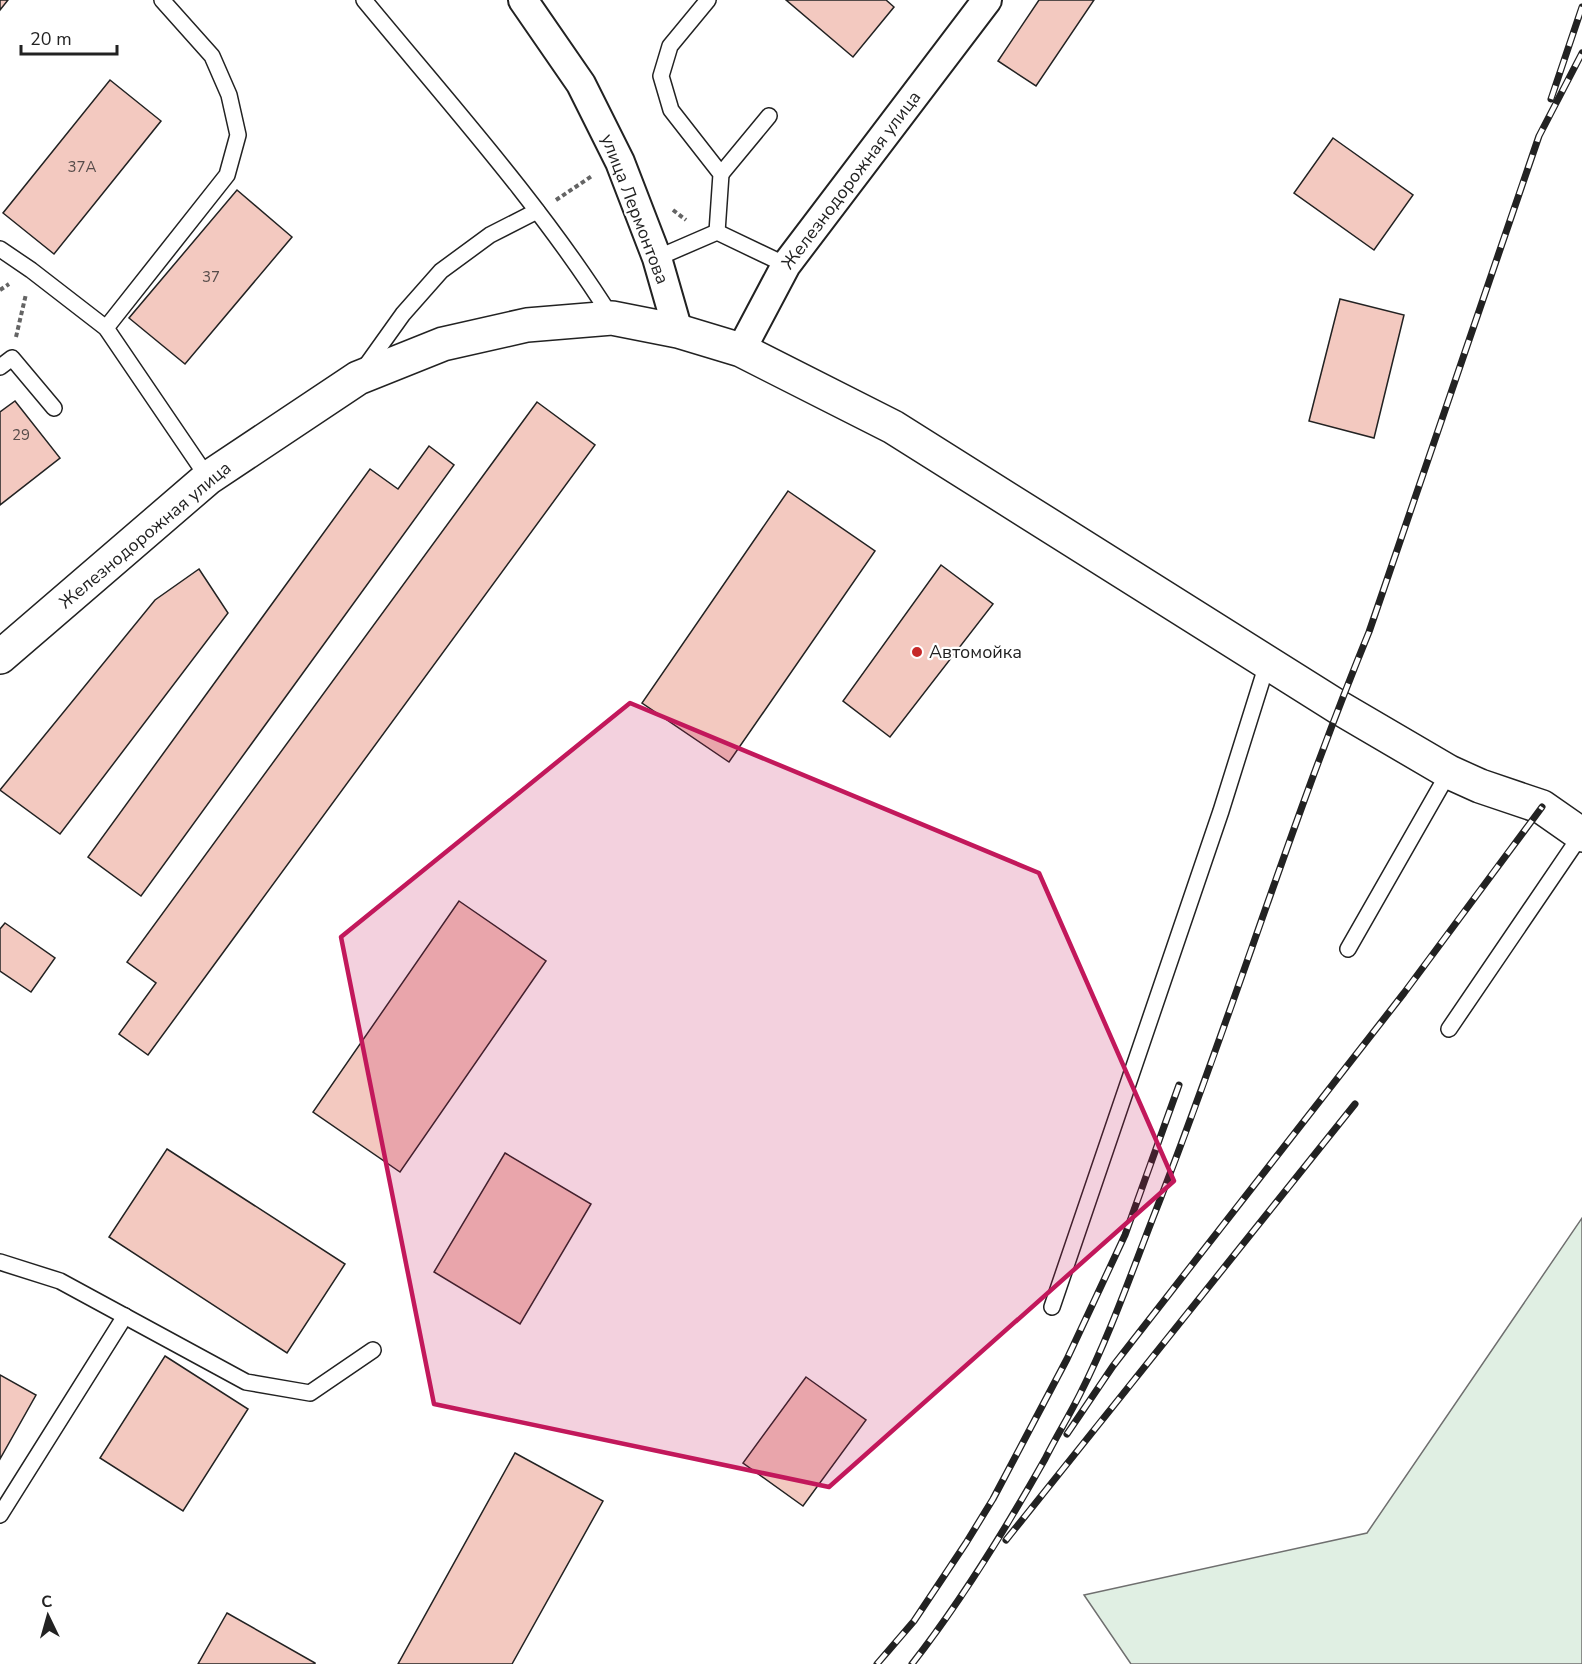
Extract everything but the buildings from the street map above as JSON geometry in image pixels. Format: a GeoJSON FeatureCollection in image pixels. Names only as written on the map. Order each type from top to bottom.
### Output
{"type":"FeatureCollection","features":[{"type":"Feature","properties":{"kind":"main road","name":"Железнодорожная улица"},"geometry":{"type":"LineString","coordinates":[[0,657],[208,478],[358,378],[443,344],[528,325],[612,318],[678,331],[741,350]]}},
{"type":"Feature","properties":{"kind":"main road"},"geometry":{"type":"LineString","coordinates":[[741,350],[893,427],[1267,664],[1449,772],[1480,786],[1542,807],[1582,835]]}},
{"type":"Feature","properties":{"kind":"street","name":"улица Лермонтова"},"geometry":{"type":"LineString","coordinates":[[523,0],[581,84],[620,162],[657,258],[678,331]]}},
{"type":"Feature","properties":{"kind":"street","name":"Железнодорожная улица"},"geometry":{"type":"LineString","coordinates":[[741,350],[786,265],[987,0]]}},
{"type":"Feature","properties":{"kind":"lane"},"geometry":{"type":"LineString","coordinates":[[106,328],[227,175],[238,135],[229,95],[212,56],[162,0]]}},
{"type":"Feature","properties":{"kind":"lane"},"geometry":{"type":"LineString","coordinates":[[364,0],[537,211],[591,284],[612,318]]}},
{"type":"Feature","properties":{"kind":"lane"},"geometry":{"type":"LineString","coordinates":[[708,0],[670,46],[661,76],[671,110],[722,174]]}},
{"type":"Feature","properties":{"kind":"lane"},"geometry":{"type":"LineString","coordinates":[[717,231],[722,174],[769,116]]}},
{"type":"Feature","properties":{"kind":"lane"},"geometry":{"type":"LineString","coordinates":[[358,378],[403,314],[441,271],[490,235],[537,211]]}},
{"type":"Feature","properties":{"kind":"lane"},"geometry":{"type":"LineString","coordinates":[[657,258],[717,231]]}},
{"type":"Feature","properties":{"kind":"lane"},"geometry":{"type":"LineString","coordinates":[[717,231],[786,265]]}},
{"type":"Feature","properties":{"kind":"lane"},"geometry":{"type":"LineString","coordinates":[[0,249],[106,328],[208,478]]}},
{"type":"Feature","properties":{"kind":"lane"},"geometry":{"type":"LineString","coordinates":[[6,363],[54,408]]}},
{"type":"Feature","properties":{"kind":"lane"},"geometry":{"type":"LineString","coordinates":[[1052,1307],[1218,823],[1267,664]]}},
{"type":"Feature","properties":{"kind":"lane"},"geometry":{"type":"LineString","coordinates":[[1348,949],[1449,772]]}},
{"type":"Feature","properties":{"kind":"lane"},"geometry":{"type":"LineString","coordinates":[[1449,1029],[1582,835]]}},
{"type":"Feature","properties":{"kind":"lane"},"geometry":{"type":"LineString","coordinates":[[0,1262],[60,1281],[246,1382],[310,1394],[374,1350]]}},
{"type":"Feature","properties":{"kind":"lane"},"geometry":{"type":"LineString","coordinates":[[0,1515],[125,1316]]}},
{"type":"Feature","properties":{"kind":"path"},"geometry":{"type":"LineString","coordinates":[[537,211],[593,176]]}},
{"type":"Feature","properties":{"kind":"path"},"geometry":{"type":"LineString","coordinates":[[0,290],[31,270]]}},
{"type":"Feature","properties":{"kind":"path"},"geometry":{"type":"LineString","coordinates":[[6,363],[31,270]]}},
{"type":"Feature","properties":{"kind":"highlighted area"},"geometry":{"type":"Polygon","coordinates":[[[630,703],[1039,873],[1174,1181],[829,1487],[434,1404],[341,937],[630,703]]]}},
{"type":"Feature","properties":{"kind":"green space"},"geometry":{"type":"Polygon","coordinates":[[[1582,1218],[1582,1664],[1131,1664],[1084,1595],[1367,1533],[1582,1218]]]}},
{"type":"Feature","properties":{"kind":"railway"},"geometry":{"type":"LineString","coordinates":[[1551,99],[1582,7]]}},
{"type":"Feature","properties":{"kind":"railway"},"geometry":{"type":"LineString","coordinates":[[912,1664],[966,1590],[1014,1512],[1076,1402],[1111,1326],[1210,1066],[1313,776],[1369,632],[1539,136],[1582,53]]}},
{"type":"Feature","properties":{"kind":"railway"},"geometry":{"type":"LineString","coordinates":[[1067,1434],[1113,1366],[1404,993],[1542,807]]}},
{"type":"Feature","properties":{"kind":"railway"},"geometry":{"type":"LineString","coordinates":[[877,1664],[914,1621],[966,1543],[993,1499],[1067,1359],[1125,1235],[1179,1085]]}},
{"type":"Feature","properties":{"kind":"railway"},"geometry":{"type":"LineString","coordinates":[[1006,1540],[1355,1104]]}},
{"type":"Feature","properties":{"kind":"place","name":"Автомойка"},"geometry":{"type":"Point","coordinates":[917,652]}}]}
